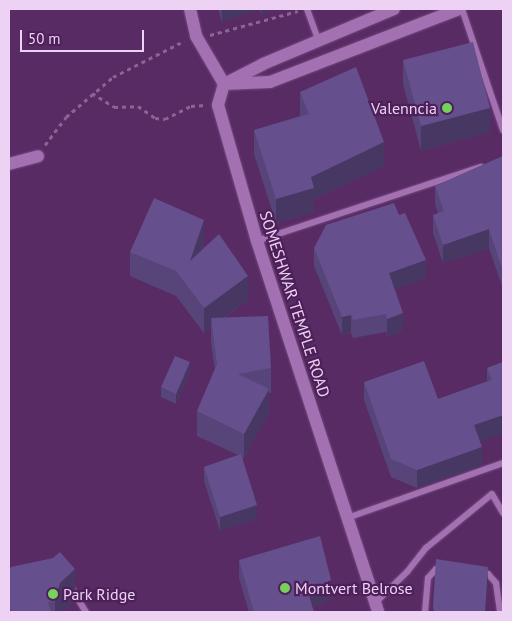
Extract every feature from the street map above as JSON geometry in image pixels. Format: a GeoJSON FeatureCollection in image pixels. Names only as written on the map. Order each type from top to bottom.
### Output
{"type":"FeatureCollection","features":[{"type":"Feature","properties":{"kind":"street"},"geometry":{"type":"LineString","coordinates":[[190,9],[224,84],[218,105]]}},
{"type":"Feature","properties":{"kind":"street"},"geometry":{"type":"LineString","coordinates":[[224,84],[318,40],[392,9]]}},
{"type":"Feature","properties":{"kind":"street"},"geometry":{"type":"LineString","coordinates":[[224,84],[270,82],[460,9]]}},
{"type":"Feature","properties":{"kind":"street","name":"SOMESHWAR TEMPLE ROAD"},"geometry":{"type":"LineString","coordinates":[[218,105],[257,241],[377,608]]}},
{"type":"Feature","properties":{"kind":"street"},"geometry":{"type":"LineString","coordinates":[[9,164],[38,156]]}},
{"type":"Feature","properties":{"kind":"lane"},"geometry":{"type":"LineString","coordinates":[[306,9],[318,40]]}},
{"type":"Feature","properties":{"kind":"lane"},"geometry":{"type":"LineString","coordinates":[[460,9],[503,130]]}},
{"type":"Feature","properties":{"kind":"lane"},"geometry":{"type":"LineString","coordinates":[[257,241],[491,163]]}},
{"type":"Feature","properties":{"kind":"lane"},"geometry":{"type":"LineString","coordinates":[[347,518],[503,463]]}},
{"type":"Feature","properties":{"kind":"lane"},"geometry":{"type":"LineString","coordinates":[[377,608],[426,548],[492,494],[503,513]]}},
{"type":"Feature","properties":{"kind":"lane"},"geometry":{"type":"LineString","coordinates":[[425,612],[428,578],[436,569],[453,570]]}},
{"type":"Feature","properties":{"kind":"lane"},"geometry":{"type":"LineString","coordinates":[[470,572],[488,574],[496,583],[500,612]]}},
{"type":"Feature","properties":{"kind":"lane"},"geometry":{"type":"LineString","coordinates":[[66,580],[75,590],[86,612]]}},
{"type":"Feature","properties":{"kind":"path"},"geometry":{"type":"LineString","coordinates":[[38,156],[66,117],[113,77],[201,36],[306,9]]}},
{"type":"Feature","properties":{"kind":"path"},"geometry":{"type":"LineString","coordinates":[[92,93],[114,107],[138,106],[155,118],[165,119],[192,106],[218,105]]}},
{"type":"Feature","properties":{"kind":"building"},"geometry":{"type":"Polygon","coordinates":[[[473,42],[490,108],[421,126],[403,60],[473,42]]]}},
{"type":"Feature","properties":{"kind":"building"},"geometry":{"type":"Polygon","coordinates":[[[356,67],[384,142],[311,177],[314,188],[276,199],[254,130],[309,114],[300,92],[356,67]]]}},
{"type":"Feature","properties":{"kind":"building"},"geometry":{"type":"Polygon","coordinates":[[[503,156],[503,271],[489,229],[443,245],[433,215],[444,211],[435,186],[503,156]]]}},
{"type":"Feature","properties":{"kind":"building"},"geometry":{"type":"Polygon","coordinates":[[[154,198],[204,220],[190,261],[219,234],[248,276],[204,308],[176,271],[130,252],[154,198]]]}},
{"type":"Feature","properties":{"kind":"building"},"geometry":{"type":"Polygon","coordinates":[[[394,203],[399,215],[405,213],[426,260],[389,273],[403,313],[387,319],[386,314],[353,320],[351,315],[342,317],[314,248],[326,225],[394,203]]]}},
{"type":"Feature","properties":{"kind":"building"},"geometry":{"type":"Polygon","coordinates":[[[268,316],[271,368],[238,374],[269,389],[244,434],[197,411],[217,364],[211,318],[268,316]]]}},
{"type":"Feature","properties":{"kind":"building"},"geometry":{"type":"Polygon","coordinates":[[[175,356],[190,362],[176,394],[161,387],[175,356]]]}},
{"type":"Feature","properties":{"kind":"building"},"geometry":{"type":"Polygon","coordinates":[[[424,361],[438,399],[492,380],[487,368],[503,362],[503,415],[474,425],[482,447],[417,470],[391,459],[364,382],[424,361]]]}},
{"type":"Feature","properties":{"kind":"building"},"geometry":{"type":"Polygon","coordinates":[[[241,454],[257,505],[220,517],[204,467],[241,454]]]}},
{"type":"Feature","properties":{"kind":"building","name":"Montvert Belrose"},"geometry":{"type":"Polygon","coordinates":[[[320,536],[331,580],[308,592],[314,612],[254,612],[239,560],[320,536]]]}},
{"type":"Feature","properties":{"kind":"building"},"geometry":{"type":"Polygon","coordinates":[[[60,552],[75,569],[60,583],[55,601],[48,602],[51,612],[13,612],[9,608],[9,570],[11,567],[53,558],[60,552]]]}},
{"type":"Feature","properties":{"kind":"building"},"geometry":{"type":"Polygon","coordinates":[[[436,559],[488,567],[485,612],[434,612],[436,559]]]}},
{"type":"Feature","properties":{"kind":"place","name":"Valenncia"},"geometry":{"type":"Point","coordinates":[447,108]}},
{"type":"Feature","properties":{"kind":"place","name":"Montvert Belrose"},"geometry":{"type":"Point","coordinates":[285,588]}},
{"type":"Feature","properties":{"kind":"place","name":"Park Ridge"},"geometry":{"type":"Point","coordinates":[53,594]}}]}
